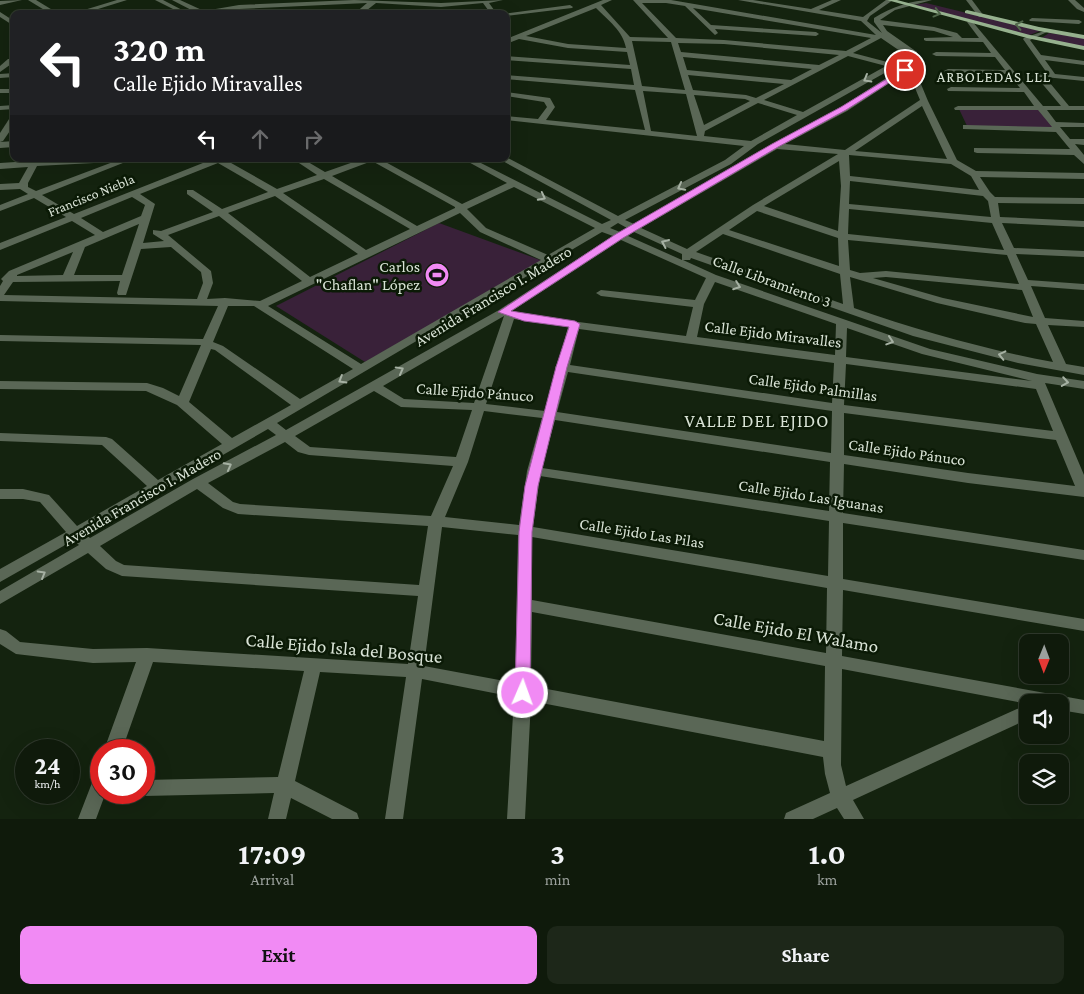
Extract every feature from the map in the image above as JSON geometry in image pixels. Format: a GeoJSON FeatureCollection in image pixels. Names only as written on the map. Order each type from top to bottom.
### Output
{"type":"FeatureCollection","features":[{"type":"Feature","properties":{"kind":"main road"},"geometry":{"type":"LineString","coordinates":[[890,0],[1029,38],[1084,48]]}},
{"type":"Feature","properties":{"kind":"main road"},"geometry":{"type":"LineString","coordinates":[[926,0],[981,16],[1042,30],[1084,37]]}},
{"type":"Feature","properties":{"kind":"street"},"geometry":{"type":"LineString","coordinates":[[0,3],[19,0]]}},
{"type":"Feature","properties":{"kind":"street"},"geometry":{"type":"LineString","coordinates":[[31,0],[49,10]]}},
{"type":"Feature","properties":{"kind":"street"},"geometry":{"type":"LineString","coordinates":[[91,0],[108,10]]}},
{"type":"Feature","properties":{"kind":"street"},"geometry":{"type":"LineString","coordinates":[[88,10],[124,0]]}},
{"type":"Feature","properties":{"kind":"street"},"geometry":{"type":"LineString","coordinates":[[158,0],[176,3],[194,10]]}},
{"type":"Feature","properties":{"kind":"street"},"geometry":{"type":"LineString","coordinates":[[176,3],[192,0]]}},
{"type":"Feature","properties":{"kind":"street"},"geometry":{"type":"LineString","coordinates":[[220,10],[253,3],[376,0],[434,5],[500,0]]}},
{"type":"Feature","properties":{"kind":"street"},"geometry":{"type":"LineString","coordinates":[[362,10],[376,0]]}},
{"type":"Feature","properties":{"kind":"street"},"geometry":{"type":"LineString","coordinates":[[563,0],[571,8]]}},
{"type":"Feature","properties":{"kind":"street"},"geometry":{"type":"LineString","coordinates":[[510,14],[571,8],[609,0]]}},
{"type":"Feature","properties":{"kind":"street"},"geometry":{"type":"LineString","coordinates":[[637,0],[657,0],[879,36],[913,52],[914,59],[910,66],[924,101],[953,162]]}},
{"type":"Feature","properties":{"kind":"street"},"geometry":{"type":"LineString","coordinates":[[637,0],[674,40],[701,132]]}},
{"type":"Feature","properties":{"kind":"street"},"geometry":{"type":"LineString","coordinates":[[741,0],[864,19],[890,0]]}},
{"type":"Feature","properties":{"kind":"street"},"geometry":{"type":"LineString","coordinates":[[767,4],[778,0]]}},
{"type":"Feature","properties":{"kind":"street"},"geometry":{"type":"LineString","coordinates":[[820,0],[830,3]]}},
{"type":"Feature","properties":{"kind":"street"},"geometry":{"type":"LineString","coordinates":[[811,11],[838,0]]}},
{"type":"Feature","properties":{"kind":"street"},"geometry":{"type":"LineString","coordinates":[[879,36],[876,18],[880,14],[926,0]]}},
{"type":"Feature","properties":{"kind":"street"},"geometry":{"type":"LineString","coordinates":[[969,0],[981,16]]}},
{"type":"Feature","properties":{"kind":"street"},"geometry":{"type":"LineString","coordinates":[[1071,0],[1084,10]]}},
{"type":"Feature","properties":{"kind":"street"},"geometry":{"type":"LineString","coordinates":[[510,40],[596,2]]}},
{"type":"Feature","properties":{"kind":"street"},"geometry":{"type":"LineString","coordinates":[[596,2],[628,39],[648,129]]}},
{"type":"Feature","properties":{"kind":"street"},"geometry":{"type":"LineString","coordinates":[[687,5],[724,42]]}},
{"type":"Feature","properties":{"kind":"street"},"geometry":{"type":"LineString","coordinates":[[510,33],[571,8]]}},
{"type":"Feature","properties":{"kind":"street"},"geometry":{"type":"LineString","coordinates":[[1069,12],[1082,25]]}},
{"type":"Feature","properties":{"kind":"street"},"geometry":{"type":"LineString","coordinates":[[628,39],[724,42],[846,53],[892,65],[903,59],[905,52],[879,36],[867,26],[864,19]]}},
{"type":"Feature","properties":{"kind":"street"},"geometry":{"type":"LineString","coordinates":[[1052,75],[1026,39],[1042,30],[1032,20],[1082,25]]}},
{"type":"Feature","properties":{"kind":"street"},"geometry":{"type":"LineString","coordinates":[[877,22],[940,29],[955,34],[960,39]]}},
{"type":"Feature","properties":{"kind":"street"},"geometry":{"type":"LineString","coordinates":[[970,22],[1024,90],[1084,160]]}},
{"type":"Feature","properties":{"kind":"street"},"geometry":{"type":"LineString","coordinates":[[709,27],[879,36]]}},
{"type":"Feature","properties":{"kind":"street"},"geometry":{"type":"LineString","coordinates":[[701,132],[757,100],[879,36]]}},
{"type":"Feature","properties":{"kind":"street"},"geometry":{"type":"LineString","coordinates":[[519,37],[568,46],[630,50]]}},
{"type":"Feature","properties":{"kind":"street"},"geometry":{"type":"LineString","coordinates":[[926,39],[984,40]]}},
{"type":"Feature","properties":{"kind":"street"},"geometry":{"type":"LineString","coordinates":[[678,54],[819,67]]}},
{"type":"Feature","properties":{"kind":"street"},"geometry":{"type":"LineString","coordinates":[[936,54],[997,55]]}},
{"type":"Feature","properties":{"kind":"street"},"geometry":{"type":"LineString","coordinates":[[1039,57],[1084,63]]}},
{"type":"Feature","properties":{"kind":"street"},"geometry":{"type":"LineString","coordinates":[[510,58],[633,67]]}},
{"type":"Feature","properties":{"kind":"street","name":"Avenida Francisco I. Madero"},"geometry":{"type":"LineString","coordinates":[[0,576],[550,260],[602,228],[728,162],[756,142],[892,65]]}},
{"type":"Feature","properties":{"kind":"street","name":"Avenida Francisco I. Madero"},"geometry":{"type":"LineString","coordinates":[[0,598],[198,482],[287,435],[506,313],[620,236],[779,144],[844,109],[910,66]]}},
{"type":"Feature","properties":{"kind":"street"},"geometry":{"type":"LineString","coordinates":[[948,71],[1011,72]]}},
{"type":"Feature","properties":{"kind":"street"},"geometry":{"type":"LineString","coordinates":[[684,72],[791,82]]}},
{"type":"Feature","properties":{"kind":"street"},"geometry":{"type":"LineString","coordinates":[[1067,108],[1038,74],[1080,78],[1084,85]]}},
{"type":"Feature","properties":{"kind":"street"},"geometry":{"type":"LineString","coordinates":[[510,77],[639,87],[757,100],[804,115]]}},
{"type":"Feature","properties":{"kind":"street"},"geometry":{"type":"LineString","coordinates":[[951,88],[1024,90]]}},
{"type":"Feature","properties":{"kind":"street"},"geometry":{"type":"LineString","coordinates":[[510,95],[547,100],[550,107],[542,120]]}},
{"type":"Feature","properties":{"kind":"street"},"geometry":{"type":"LineString","coordinates":[[683,265],[688,253],[756,207],[845,153],[924,101]]}},
{"type":"Feature","properties":{"kind":"street"},"geometry":{"type":"LineString","coordinates":[[958,108],[1084,108]]}},
{"type":"Feature","properties":{"kind":"street"},"geometry":{"type":"LineString","coordinates":[[510,116],[779,144],[845,153],[953,162],[974,174],[989,197],[996,220],[1061,367]]}},
{"type":"Feature","properties":{"kind":"street"},"geometry":{"type":"LineString","coordinates":[[0,139],[10,124]]}},
{"type":"Feature","properties":{"kind":"street"},"geometry":{"type":"LineString","coordinates":[[966,127],[1055,127],[1084,125]]}},
{"type":"Feature","properties":{"kind":"street"},"geometry":{"type":"LineString","coordinates":[[628,129],[701,132],[756,142]]}},
{"type":"Feature","properties":{"kind":"street"},"geometry":{"type":"LineString","coordinates":[[1067,141],[1084,142]]}},
{"type":"Feature","properties":{"kind":"street"},"geometry":{"type":"LineString","coordinates":[[978,150],[1076,152]]}},
{"type":"Feature","properties":{"kind":"street"},"geometry":{"type":"LineString","coordinates":[[845,153],[847,178],[843,236],[846,318],[840,358],[838,408],[837,583],[833,660],[832,751],[834,780],[840,798],[855,819]]}},
{"type":"Feature","properties":{"kind":"street"},"geometry":{"type":"LineString","coordinates":[[0,166],[28,162]]}},
{"type":"Feature","properties":{"kind":"street"},"geometry":{"type":"LineString","coordinates":[[23,186],[35,162]]}},
{"type":"Feature","properties":{"kind":"street"},"geometry":{"type":"LineString","coordinates":[[0,208],[121,162]]}},
{"type":"Feature","properties":{"kind":"street","name":"Francisco Niebla"},"geometry":{"type":"LineString","coordinates":[[0,246],[193,162]]}},
{"type":"Feature","properties":{"kind":"street","name":"Francisco Niebla"},"geometry":{"type":"LineString","coordinates":[[0,238],[131,193],[211,162]]}},
{"type":"Feature","properties":{"kind":"street"},"geometry":{"type":"LineString","coordinates":[[224,162],[276,193],[364,254]]}},
{"type":"Feature","properties":{"kind":"street"},"geometry":{"type":"LineString","coordinates":[[302,162],[416,229]]}},
{"type":"Feature","properties":{"kind":"street"},"geometry":{"type":"LineString","coordinates":[[161,234],[362,162]]}},
{"type":"Feature","properties":{"kind":"street"},"geometry":{"type":"LineString","coordinates":[[379,162],[460,207],[477,227],[550,260]]}},
{"type":"Feature","properties":{"kind":"street","name":"Calle Libramiento 3"},"geometry":{"type":"LineString","coordinates":[[473,162],[602,228],[712,277],[846,318],[953,344],[1084,371]]}},
{"type":"Feature","properties":{"kind":"street","name":"Calle Libramiento 3"},"geometry":{"type":"LineString","coordinates":[[509,162],[634,228],[688,253],[926,352],[1038,382],[1084,385]]}},
{"type":"Feature","properties":{"kind":"street"},"geometry":{"type":"LineString","coordinates":[[974,174],[1084,176]]}},
{"type":"Feature","properties":{"kind":"street"},"geometry":{"type":"LineString","coordinates":[[847,178],[989,197],[1084,201]]}},
{"type":"Feature","properties":{"kind":"street"},"geometry":{"type":"LineString","coordinates":[[260,305],[460,207],[514,183]]}},
{"type":"Feature","properties":{"kind":"street"},"geometry":{"type":"LineString","coordinates":[[0,187],[23,186],[34,195],[103,236]]}},
{"type":"Feature","properties":{"kind":"street"},"geometry":{"type":"LineString","coordinates":[[190,192],[308,281]]}},
{"type":"Feature","properties":{"kind":"street"},"geometry":{"type":"LineString","coordinates":[[122,293],[150,204],[131,193]]}},
{"type":"Feature","properties":{"kind":"street"},"geometry":{"type":"LineString","coordinates":[[845,206],[935,216],[1084,224]]}},
{"type":"Feature","properties":{"kind":"street"},"geometry":{"type":"LineString","coordinates":[[756,207],[843,236],[1010,252],[1084,254]]}},
{"type":"Feature","properties":{"kind":"street"},"geometry":{"type":"LineString","coordinates":[[201,301],[208,282],[206,271],[161,234],[144,224],[103,236],[13,273],[5,279],[1,295],[201,301],[249,301],[260,305],[361,369]]}},
{"type":"Feature","properties":{"kind":"street"},"geometry":{"type":"LineString","coordinates":[[723,230],[856,276],[940,301],[1042,322],[1084,324]]}},
{"type":"Feature","properties":{"kind":"street"},"geometry":{"type":"LineString","coordinates":[[137,246],[172,244]]}},
{"type":"Feature","properties":{"kind":"street"},"geometry":{"type":"LineString","coordinates":[[67,278],[80,246]]}},
{"type":"Feature","properties":{"kind":"street"},"geometry":{"type":"LineString","coordinates":[[856,276],[886,274],[1020,287],[1030,284],[1084,286]]}},
{"type":"Feature","properties":{"kind":"street"},"geometry":{"type":"LineString","coordinates":[[691,340],[699,304],[712,277]]}},
{"type":"Feature","properties":{"kind":"street"},"geometry":{"type":"LineString","coordinates":[[5,279],[126,278]]}},
{"type":"Feature","properties":{"kind":"street"},"geometry":{"type":"LineString","coordinates":[[601,292],[699,304]]}},
{"type":"Feature","properties":{"kind":"street"},"geometry":{"type":"LineString","coordinates":[[182,402],[225,301]]}},
{"type":"Feature","properties":{"kind":"street"},"geometry":{"type":"LineString","coordinates":[[394,819],[413,671],[436,521],[461,462],[480,407],[506,313]]}},
{"type":"Feature","properties":{"kind":"street","name":"Calle Ejido Miravalles"},"geometry":{"type":"LineString","coordinates":[[506,313],[691,340],[1038,382]]}},
{"type":"Feature","properties":{"kind":"street"},"geometry":{"type":"LineString","coordinates":[[516,819],[523,693],[525,532],[534,471],[561,367],[575,324]]}},
{"type":"Feature","properties":{"kind":"street"},"geometry":{"type":"LineString","coordinates":[[0,338],[208,343],[220,348],[300,404]]}},
{"type":"Feature","properties":{"kind":"street","name":"Calle Ejido Palmillas"},"geometry":{"type":"LineString","coordinates":[[561,367],[838,408],[1060,436]]}},
{"type":"Feature","properties":{"kind":"street"},"geometry":{"type":"LineString","coordinates":[[1038,382],[1084,492]]}},
{"type":"Feature","properties":{"kind":"street"},"geometry":{"type":"LineString","coordinates":[[0,385],[147,387],[159,390],[182,402],[230,444]]}},
{"type":"Feature","properties":{"kind":"street","name":"Calle Ejido Pánuco"},"geometry":{"type":"LineString","coordinates":[[374,385],[401,403],[480,407],[549,415],[837,459],[1084,492]]}},
{"type":"Feature","properties":{"kind":"street"},"geometry":{"type":"LineString","coordinates":[[268,423],[309,452],[461,462]]}},
{"type":"Feature","properties":{"kind":"street"},"geometry":{"type":"LineString","coordinates":[[0,436],[101,440],[107,442],[156,486]]}},
{"type":"Feature","properties":{"kind":"street","name":"Calle Ejido Las Iguanas"},"geometry":{"type":"LineString","coordinates":[[534,471],[1084,555]]}},
{"type":"Feature","properties":{"kind":"street","name":"Calle Ejido Las Pilas"},"geometry":{"type":"LineString","coordinates":[[198,482],[228,505],[238,509],[436,521],[525,532],[1084,625]]}},
{"type":"Feature","properties":{"kind":"street"},"geometry":{"type":"LineString","coordinates":[[0,494],[23,494],[44,498],[75,533],[111,565],[136,572],[425,591]]}},
{"type":"Feature","properties":{"kind":"street","name":"Calle Ejido El Walamo"},"geometry":{"type":"LineString","coordinates":[[525,605],[1019,696]]}},
{"type":"Feature","properties":{"kind":"street","name":"Calle Ejido Isla del Bosque"},"geometry":{"type":"LineString","coordinates":[[0,636],[16,648],[93,656],[147,655],[413,671],[832,751]]}},
{"type":"Feature","properties":{"kind":"street"},"geometry":{"type":"LineString","coordinates":[[116,739],[147,655]]}},
{"type":"Feature","properties":{"kind":"street"},"geometry":{"type":"LineString","coordinates":[[277,819],[314,664]]}},
{"type":"Feature","properties":{"kind":"street","name":"Calle Ejido El Walamo"},"geometry":{"type":"LineString","coordinates":[[1069,705],[1084,707]]}},
{"type":"Feature","properties":{"kind":"street"},"geometry":{"type":"LineString","coordinates":[[792,819],[1019,715]]}},
{"type":"Feature","properties":{"kind":"street"},"geometry":{"type":"LineString","coordinates":[[155,788],[285,785],[350,819]]}},
{"type":"Feature","properties":{"kind":"street"},"geometry":{"type":"LineString","coordinates":[[87,819],[93,804]]}},
{"type":"Feature","properties":{"kind":"shaded area"},"geometry":{"type":"Polygon","coordinates":[[[926,3],[1040,31],[1027,36],[914,5],[926,3]]]}},
{"type":"Feature","properties":{"kind":"shaded area"},"geometry":{"type":"Polygon","coordinates":[[[1049,33],[1084,38],[1084,47],[1040,39],[1049,33]]]}},
{"type":"Feature","properties":{"kind":"shaded area"},"geometry":{"type":"Polygon","coordinates":[[[959,109],[1042,110],[1059,131],[968,128],[959,109]]]}},
{"type":"Feature","properties":{"kind":"shaded area"},"geometry":{"type":"Polygon","coordinates":[[[439,223],[543,261],[365,362],[276,306],[439,223]]]}},
{"type":"Feature","properties":{"kind":"place","name":"Carlos \"Chaflan\" López"},"geometry":{"type":"Point","coordinates":[437,275]}},
{"type":"Feature","properties":{"kind":"district","name":"ARBOLEDAS LLL"},"geometry":{"type":"Point","coordinates":[994,77]}},
{"type":"Feature","properties":{"kind":"district","name":"VALLE DEL EJIDO"},"geometry":{"type":"Point","coordinates":[757,421]}},
{"type":"Feature","properties":{"kind":"route"},"geometry":{"type":"LineString","coordinates":[[523,693],[525,532],[534,471],[561,367],[575,324],[524,318],[503,312],[620,236],[775,146],[844,109],[905,70]]}}]}
